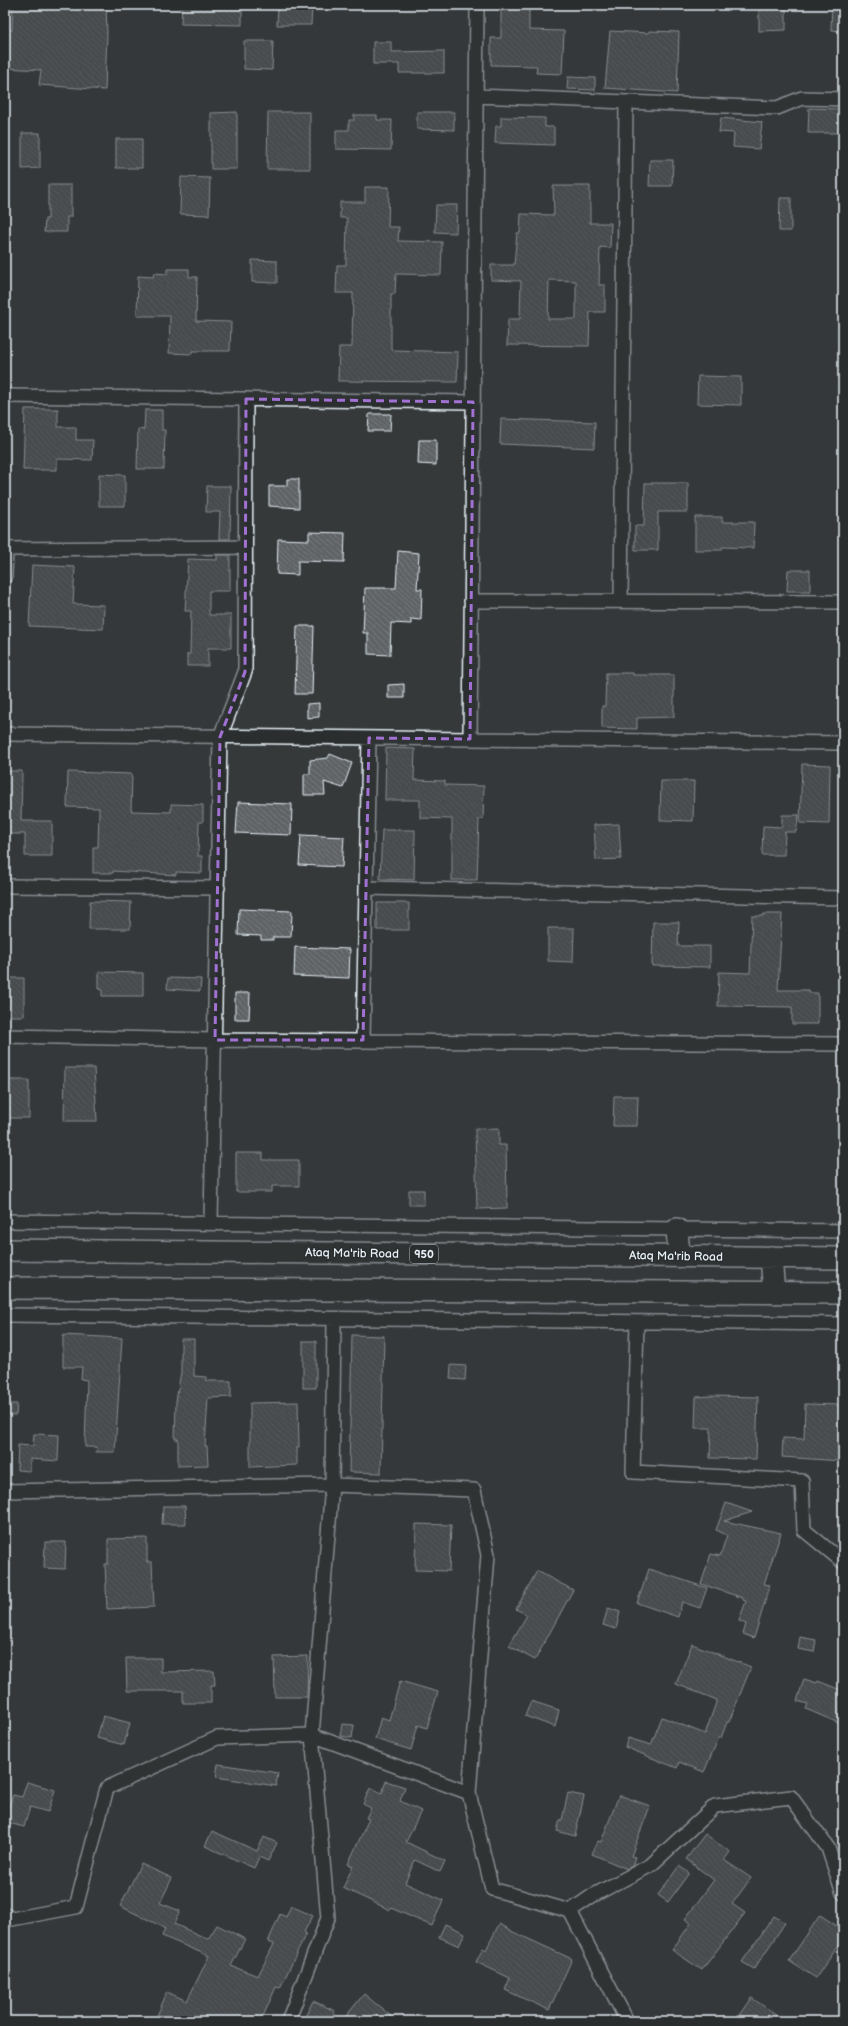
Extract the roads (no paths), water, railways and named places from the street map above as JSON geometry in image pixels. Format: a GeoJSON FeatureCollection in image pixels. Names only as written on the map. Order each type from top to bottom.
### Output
{"type":"FeatureCollection","features":[{"type":"Feature","properties":{"kind":"main road"},"geometry":{"type":"LineString","coordinates":[[677,1229],[679,1256]]}},
{"type":"Feature","properties":{"kind":"main road","name":"Ataq Ma'rib Road"},"geometry":{"type":"LineString","coordinates":[[5,1250],[843,1258]]}},
{"type":"Feature","properties":{"kind":"main road"},"geometry":{"type":"LineString","coordinates":[[772,1257],[774,1293]]}},
{"type":"Feature","properties":{"kind":"main road"},"geometry":{"type":"LineString","coordinates":[[5,1288],[843,1293]]}},
{"type":"Feature","properties":{"kind":"street"},"geometry":{"type":"LineString","coordinates":[[470,739],[477,5]]}},
{"type":"Feature","properties":{"kind":"street"},"geometry":{"type":"LineString","coordinates":[[476,96],[777,108],[802,98],[843,99]]}},
{"type":"Feature","properties":{"kind":"street"},"geometry":{"type":"LineString","coordinates":[[621,601],[626,102]]}},
{"type":"Feature","properties":{"kind":"street"},"geometry":{"type":"LineString","coordinates":[[5,396],[473,402]]}},
{"type":"Feature","properties":{"kind":"street"},"geometry":{"type":"LineString","coordinates":[[211,1222],[220,737],[245,672],[246,399]]}},
{"type":"Feature","properties":{"kind":"street"},"geometry":{"type":"LineString","coordinates":[[5,576],[6,549],[246,547]]}},
{"type":"Feature","properties":{"kind":"street"},"geometry":{"type":"LineString","coordinates":[[471,601],[843,602]]}},
{"type":"Feature","properties":{"kind":"street"},"geometry":{"type":"LineString","coordinates":[[5,734],[843,743]]}},
{"type":"Feature","properties":{"kind":"street"},"geometry":{"type":"LineString","coordinates":[[363,1040],[369,738]]}},
{"type":"Feature","properties":{"kind":"street"},"geometry":{"type":"LineString","coordinates":[[5,886],[218,888]]}},
{"type":"Feature","properties":{"kind":"street"},"geometry":{"type":"LineString","coordinates":[[366,888],[843,898]]}},
{"type":"Feature","properties":{"kind":"street"},"geometry":{"type":"LineString","coordinates":[[5,1036],[215,1040],[843,1044]]}},
{"type":"Feature","properties":{"kind":"street"},"geometry":{"type":"LineString","coordinates":[[5,1220],[843,1231]]}},
{"type":"Feature","properties":{"kind":"street"},"geometry":{"type":"LineString","coordinates":[[5,1315],[334,1320],[843,1324]]}},
{"type":"Feature","properties":{"kind":"street"},"geometry":{"type":"LineString","coordinates":[[288,2021],[328,1918],[312,1735],[332,1485],[334,1320]]}},
{"type":"Feature","properties":{"kind":"street"},"geometry":{"type":"LineString","coordinates":[[637,1322],[633,1472],[802,1481],[804,1530],[843,1562]]}},
{"type":"Feature","properties":{"kind":"street"},"geometry":{"type":"LineString","coordinates":[[5,1491],[332,1485],[474,1490],[488,1555],[469,1793],[492,1889],[570,1911],[626,2021]]}},
{"type":"Feature","properties":{"kind":"street"},"geometry":{"type":"LineString","coordinates":[[5,1915],[12,1919],[76,1906],[107,1788],[217,1738],[312,1735],[469,1793]]}},
{"type":"Feature","properties":{"kind":"street"},"geometry":{"type":"LineString","coordinates":[[570,1911],[592,1896],[650,1865],[715,1806],[791,1797],[828,1848],[843,1890]]}}]}
